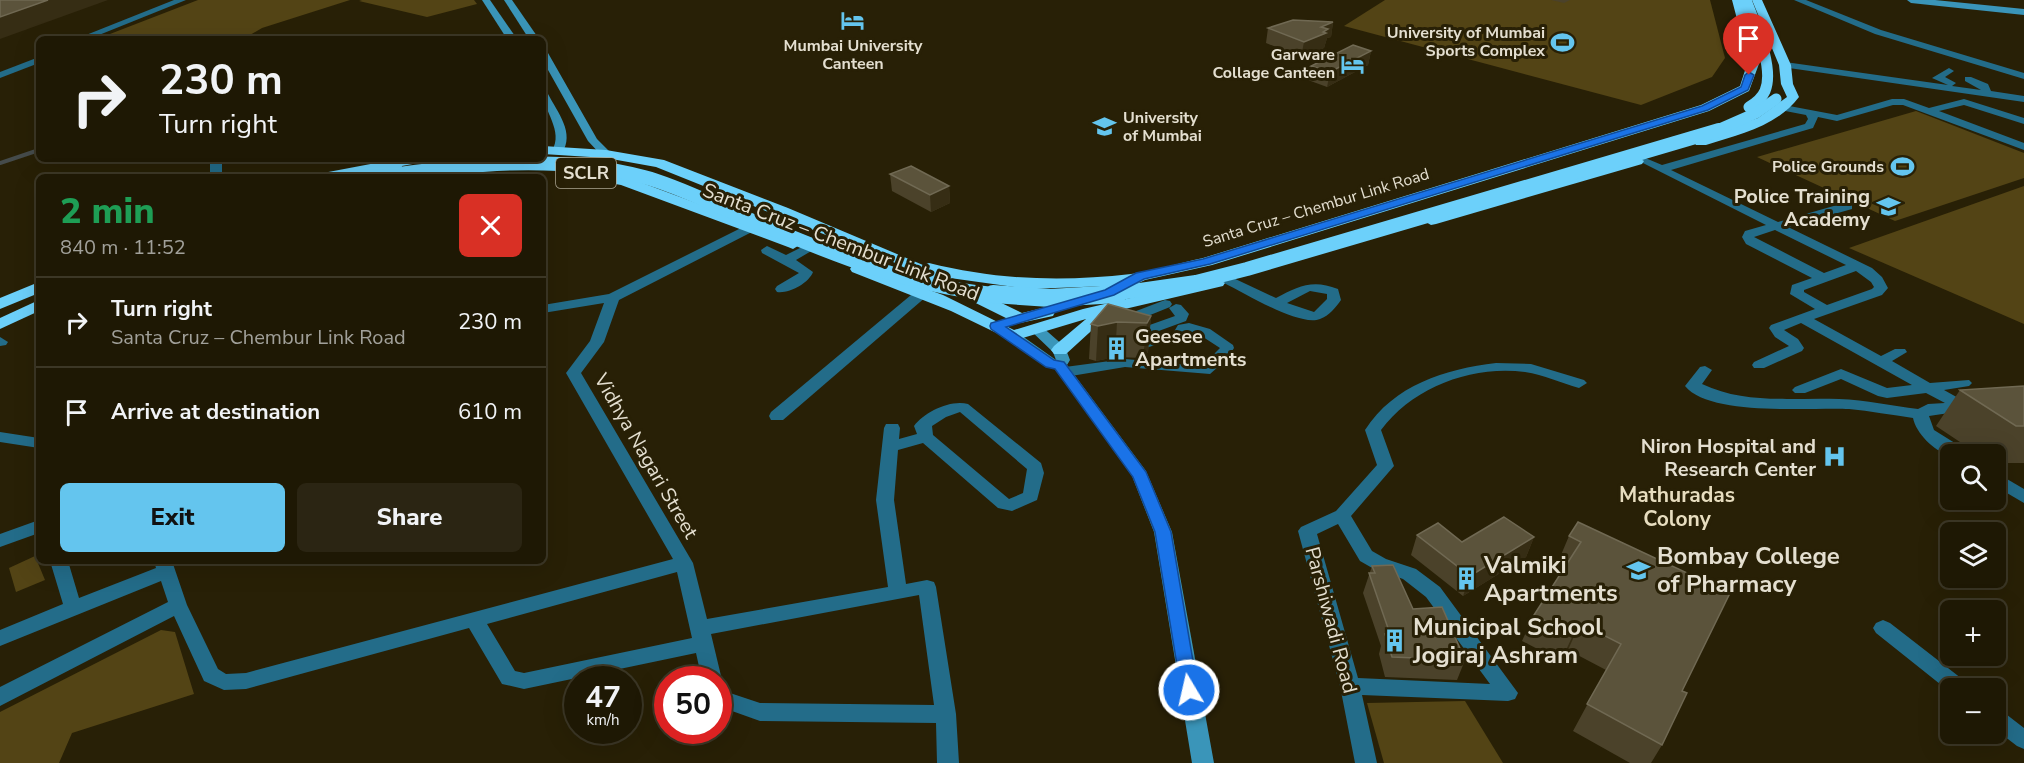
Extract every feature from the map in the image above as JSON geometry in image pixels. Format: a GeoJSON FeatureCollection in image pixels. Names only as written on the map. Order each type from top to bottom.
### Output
{"type":"FeatureCollection","features":[{"type":"Feature","properties":{"kind":"highway","name":"Santa Cruz – Chembur Link Road"},"geometry":{"type":"LineString","coordinates":[[476,174],[537,169],[585,173],[624,181],[922,293],[1013,336],[1102,310],[1142,275],[1206,262],[1705,108],[1745,88],[1754,61],[1737,0]]}},
{"type":"Feature","properties":{"kind":"highway"},"geometry":{"type":"LineString","coordinates":[[546,157],[615,163],[655,171],[864,254],[920,272],[1025,289],[1130,285],[1186,276],[1237,262],[1706,125],[1742,110],[1763,95],[1767,86],[1768,71],[1746,0]]}},
{"type":"Feature","properties":{"kind":"highway"},"geometry":{"type":"LineString","coordinates":[[400,174],[466,165],[500,164],[571,165],[607,169],[645,177],[854,261],[912,280],[967,291],[1023,298],[1077,298],[1135,294],[1194,284],[1246,269],[1718,130],[1755,115],[1793,97],[1787,84],[1785,65],[1757,0]]}},
{"type":"Feature","properties":{"kind":"highway","name":"Santa Cruz – Chembur Link Road"},"geometry":{"type":"LineString","coordinates":[[546,150],[606,154],[659,163],[896,258],[951,287],[1020,318],[1170,303],[1229,280],[1545,189],[1755,125],[1778,114],[1780,103]]}},
{"type":"Feature","properties":{"kind":"highway"},"geometry":{"type":"LineString","coordinates":[[346,174],[404,162]]}},
{"type":"Feature","properties":{"kind":"highway"},"geometry":{"type":"LineString","coordinates":[[351,174],[441,162]]}},
{"type":"Feature","properties":{"kind":"highway"},"geometry":{"type":"LineString","coordinates":[[1508,170],[1545,189]]}},
{"type":"Feature","properties":{"kind":"highway"},"geometry":{"type":"LineString","coordinates":[[896,258],[950,273],[992,280],[1045,284],[1113,280],[1142,275],[1170,303]]}},
{"type":"Feature","properties":{"kind":"highway"},"geometry":{"type":"LineString","coordinates":[[0,298],[36,283]]}},
{"type":"Feature","properties":{"kind":"highway"},"geometry":{"type":"LineString","coordinates":[[0,304],[36,284]]}},
{"type":"Feature","properties":{"kind":"highway"},"geometry":{"type":"LineString","coordinates":[[951,287],[993,301],[1059,304],[1102,310]]}},
{"type":"Feature","properties":{"kind":"highway"},"geometry":{"type":"LineString","coordinates":[[0,315],[36,298]]}},
{"type":"Feature","properties":{"kind":"highway"},"geometry":{"type":"LineString","coordinates":[[0,324],[36,306]]}},
{"type":"Feature","properties":{"kind":"highway"},"geometry":{"type":"LineString","coordinates":[[1061,362],[1102,310]]}},
{"type":"Feature","properties":{"kind":"highway"},"geometry":{"type":"LineString","coordinates":[[996,326],[1020,318],[1035,328]]}},
{"type":"Feature","properties":{"kind":"street"},"geometry":{"type":"LineString","coordinates":[[89,36],[182,0]]}},
{"type":"Feature","properties":{"kind":"street"},"geometry":{"type":"LineString","coordinates":[[100,36],[193,0]]}},
{"type":"Feature","properties":{"kind":"street"},"geometry":{"type":"LineString","coordinates":[[486,0],[510,36]]}},
{"type":"Feature","properties":{"kind":"street"},"geometry":{"type":"LineString","coordinates":[[508,0],[532,36]]}},
{"type":"Feature","properties":{"kind":"street"},"geometry":{"type":"LineString","coordinates":[[1798,0],[1878,32],[2024,76]]}},
{"type":"Feature","properties":{"kind":"street"},"geometry":{"type":"LineString","coordinates":[[1911,0],[2024,12]]}},
{"type":"Feature","properties":{"kind":"street"},"geometry":{"type":"LineString","coordinates":[[0,70],[36,58]]}},
{"type":"Feature","properties":{"kind":"street"},"geometry":{"type":"LineString","coordinates":[[0,75],[36,58]]}},
{"type":"Feature","properties":{"kind":"street"},"geometry":{"type":"LineString","coordinates":[[546,58],[563,84],[593,141],[606,154]]}},
{"type":"Feature","properties":{"kind":"street"},"geometry":{"type":"LineString","coordinates":[[1785,65],[2024,99]]}},
{"type":"Feature","properties":{"kind":"street"},"geometry":{"type":"LineString","coordinates":[[1949,71],[1937,78],[1987,92]]}},
{"type":"Feature","properties":{"kind":"street"},"geometry":{"type":"LineString","coordinates":[[1968,79],[1984,86],[1987,92]]}},
{"type":"Feature","properties":{"kind":"street"},"geometry":{"type":"LineString","coordinates":[[546,87],[563,84]]}},
{"type":"Feature","properties":{"kind":"street"},"geometry":{"type":"LineString","coordinates":[[546,100],[563,135],[563,145],[558,151]]}},
{"type":"Feature","properties":{"kind":"street"},"geometry":{"type":"LineString","coordinates":[[1780,103],[1811,114],[1837,118],[1898,101],[2024,147]]}},
{"type":"Feature","properties":{"kind":"street"},"geometry":{"type":"LineString","coordinates":[[1928,111],[1964,102],[2024,121]]}},
{"type":"Feature","properties":{"kind":"street"},"geometry":{"type":"LineString","coordinates":[[1661,169],[1809,126],[1813,119],[1811,114]]}},
{"type":"Feature","properties":{"kind":"street"},"geometry":{"type":"LineString","coordinates":[[1643,160],[1856,266],[1877,279],[1881,288],[1877,292],[1776,328],[1779,334],[1797,348],[1759,365]]}},
{"type":"Feature","properties":{"kind":"street"},"geometry":{"type":"LineString","coordinates":[[1823,278],[1750,241],[1749,234],[1848,206]]}},
{"type":"Feature","properties":{"kind":"street"},"geometry":{"type":"LineString","coordinates":[[546,309],[613,298],[783,211]]}},
{"type":"Feature","properties":{"kind":"street"},"geometry":{"type":"LineString","coordinates":[[767,250],[806,272],[805,276],[782,289]]}},
{"type":"Feature","properties":{"kind":"street"},"geometry":{"type":"LineString","coordinates":[[786,260],[807,250]]}},
{"type":"Feature","properties":{"kind":"street"},"geometry":{"type":"LineString","coordinates":[[1827,310],[1796,291],[1797,288],[1856,266]]}},
{"type":"Feature","properties":{"kind":"street"},"geometry":{"type":"LineString","coordinates":[[1229,280],[1277,303]]}},
{"type":"Feature","properties":{"kind":"street"},"geometry":{"type":"LineString","coordinates":[[777,416],[922,293]]}},
{"type":"Feature","properties":{"kind":"street","name":"Vidhya Nagari Street"},"geometry":{"type":"LineString","coordinates":[[613,298],[597,342],[573,373],[684,563]]}},
{"type":"Feature","properties":{"kind":"street"},"geometry":{"type":"LineString","coordinates":[[1170,303],[1182,314],[1180,318],[1145,332],[1114,330],[1170,303]]}},
{"type":"Feature","properties":{"kind":"street"},"geometry":{"type":"LineString","coordinates":[[1013,336],[1051,364],[1061,362],[1125,363],[1205,371],[1222,356],[1227,348],[1226,345],[1206,333],[1189,327],[1183,328],[1177,339],[1155,340],[1146,344],[1114,330],[1102,310]]}},
{"type":"Feature","properties":{"kind":"street"},"geometry":{"type":"LineString","coordinates":[[1802,318],[1963,407]]}},
{"type":"Feature","properties":{"kind":"street"},"geometry":{"type":"LineString","coordinates":[[1035,328],[1140,475],[1156,509],[1163,532],[1203,763]]}},
{"type":"Feature","properties":{"kind":"street"},"geometry":{"type":"LineString","coordinates":[[1881,361],[1900,352]]}},
{"type":"Feature","properties":{"kind":"street","name":"Parshiwadi Road"},"geometry":{"type":"LineString","coordinates":[[1365,758],[1350,686],[1307,531],[1342,515],[1386,466],[1373,430],[1399,401],[1440,379],[1478,370],[1518,366],[1578,382]]}},
{"type":"Feature","properties":{"kind":"street"},"geometry":{"type":"LineString","coordinates":[[1705,370],[1693,386],[1712,397],[1759,405],[1837,404],[1921,414],[1928,410],[1983,407]]}},
{"type":"Feature","properties":{"kind":"street"},"geometry":{"type":"LineString","coordinates":[[1800,390],[1841,374],[1887,393],[1964,383]]}},
{"type":"Feature","properties":{"kind":"street"},"geometry":{"type":"LineString","coordinates":[[955,407],[963,407],[1035,467],[1036,473],[1031,496],[1012,505],[1004,504],[926,437],[922,426],[928,420],[955,407]]}},
{"type":"Feature","properties":{"kind":"street"},"geometry":{"type":"LineString","coordinates":[[1921,414],[1920,422],[1925,432],[1944,444]]}},
{"type":"Feature","properties":{"kind":"street"},"geometry":{"type":"LineString","coordinates":[[892,428],[885,500],[898,592]]}},
{"type":"Feature","properties":{"kind":"street"},"geometry":{"type":"LineString","coordinates":[[0,437],[36,443]]}},
{"type":"Feature","properties":{"kind":"street"},"geometry":{"type":"LineString","coordinates":[[890,447],[926,437]]}},
{"type":"Feature","properties":{"kind":"street"},"geometry":{"type":"LineString","coordinates":[[2006,484],[2021,493]]}},
{"type":"Feature","properties":{"kind":"street"},"geometry":{"type":"LineString","coordinates":[[1342,515],[1353,540],[1367,557],[1380,566],[1404,572],[1422,581],[1433,592],[1508,693],[1350,686]]}},
{"type":"Feature","properties":{"kind":"street"},"geometry":{"type":"LineString","coordinates":[[0,541],[36,527]]}},
{"type":"Feature","properties":{"kind":"street"},"geometry":{"type":"LineString","coordinates":[[0,638],[165,566],[178,605],[211,675],[224,682],[246,681],[684,563],[709,666]]}},
{"type":"Feature","properties":{"kind":"street"},"geometry":{"type":"LineString","coordinates":[[59,564],[73,608]]}},
{"type":"Feature","properties":{"kind":"street"},"geometry":{"type":"LineString","coordinates":[[475,621],[509,678],[524,681],[702,635],[927,587],[946,714],[948,763]]}},
{"type":"Feature","properties":{"kind":"street"},"geometry":{"type":"LineString","coordinates":[[0,697],[178,605]]}},
{"type":"Feature","properties":{"kind":"street"},"geometry":{"type":"LineString","coordinates":[[1883,628],[1946,678]]}},
{"type":"Feature","properties":{"kind":"street"},"geometry":{"type":"LineString","coordinates":[[732,702],[760,712],[946,714]]}},
{"type":"Feature","properties":{"kind":"street"},"geometry":{"type":"LineString","coordinates":[[2006,726],[2024,740]]}},
{"type":"Feature","properties":{"kind":"shaded area"},"geometry":{"type":"Polygon","coordinates":[[[198,0],[350,0],[262,28],[248,36],[105,36],[198,0]]]}},
{"type":"Feature","properties":{"kind":"shaded area"},"geometry":{"type":"Polygon","coordinates":[[[474,0],[477,4],[427,17],[359,1],[474,0]]]}},
{"type":"Feature","properties":{"kind":"shaded area","name":"University of Mumbai Sports Complex"},"geometry":{"type":"Polygon","coordinates":[[[1385,0],[1710,0],[1725,58],[1712,77],[1641,105],[1344,26],[1385,0]]]}},
{"type":"Feature","properties":{"kind":"shaded area","name":"Police Grounds"},"geometry":{"type":"Polygon","coordinates":[[[1916,111],[2024,153],[2024,178],[1895,221],[1757,157],[1916,111]]]}},
{"type":"Feature","properties":{"kind":"shaded area"},"geometry":{"type":"Polygon","coordinates":[[[2024,186],[2024,324],[1849,248],[2024,186]]]}},
{"type":"Feature","properties":{"kind":"shaded area"},"geometry":{"type":"Polygon","coordinates":[[[35,556],[36,564],[38,564],[45,580],[16,592],[9,568],[35,556]]]}},
{"type":"Feature","properties":{"kind":"shaded area"},"geometry":{"type":"Polygon","coordinates":[[[161,630],[175,632],[194,694],[72,733],[59,763],[0,763],[0,712],[161,630]]]}},
{"type":"Feature","properties":{"kind":"shaded area"},"geometry":{"type":"Polygon","coordinates":[[[1465,701],[1503,763],[1384,763],[1367,703],[1465,701]]]}},
{"type":"Feature","properties":{"kind":"building"},"geometry":{"type":"Polygon","coordinates":[[[0,0],[48,0],[0,17],[0,0]]]}},
{"type":"Feature","properties":{"kind":"building"},"geometry":{"type":"Polygon","coordinates":[[[1293,20],[1333,22],[1321,27],[1328,29],[1323,32],[1326,33],[1304,42],[1268,28],[1293,20]]]}},
{"type":"Feature","properties":{"kind":"building"},"geometry":{"type":"Polygon","coordinates":[[[1353,45],[1371,51],[1330,72],[1311,66],[1353,45]]]}},
{"type":"Feature","properties":{"kind":"building"},"geometry":{"type":"Polygon","coordinates":[[[911,166],[949,186],[930,195],[890,174],[911,166]]]}},
{"type":"Feature","properties":{"kind":"building"},"geometry":{"type":"Polygon","coordinates":[[[1108,304],[1151,316],[1147,323],[1117,322],[1098,326],[1091,324],[1108,304]]]}},
{"type":"Feature","properties":{"kind":"building"},"geometry":{"type":"Polygon","coordinates":[[[2024,386],[2024,426],[2016,426],[1960,390],[2024,386]]]}},
{"type":"Feature","properties":{"kind":"building"},"geometry":{"type":"Polygon","coordinates":[[[1504,517],[1534,537],[1470,576],[1417,535],[1438,523],[1462,542],[1504,517]]]}},
{"type":"Feature","properties":{"kind":"building","name":"Bombay College of Pharmacy"},"geometry":{"type":"Polygon","coordinates":[[[1578,522],[1730,593],[1682,691],[1687,693],[1662,745],[1587,704],[1621,644],[1580,623],[1573,635],[1534,615],[1581,542],[1569,536],[1578,522]]]}},
{"type":"Feature","properties":{"kind":"building"},"geometry":{"type":"Polygon","coordinates":[[[1393,565],[1413,609],[1442,607],[1465,660],[1392,657],[1385,634],[1390,634],[1369,573],[1375,573],[1372,566],[1393,565]]]}},
{"type":"Feature","properties":{"kind":"waterway"},"geometry":{"type":"LineString","coordinates":[[0,163],[36,151]]}},
{"type":"Feature","properties":{"kind":"place","name":"Mumbai University Canteen"},"geometry":{"type":"Point","coordinates":[853,21]}},
{"type":"Feature","properties":{"kind":"place","name":"University of Mumbai Sports Complex"},"geometry":{"type":"Point","coordinates":[1563,42]}},
{"type":"Feature","properties":{"kind":"place","name":"Garware Collage Canteen"},"geometry":{"type":"Point","coordinates":[1353,64]}},
{"type":"Feature","properties":{"kind":"place","name":"University of Mumbai"},"geometry":{"type":"Point","coordinates":[1105,127]}},
{"type":"Feature","properties":{"kind":"place","name":"Police Grounds"},"geometry":{"type":"Point","coordinates":[1902,167]}},
{"type":"Feature","properties":{"kind":"place","name":"Police Training Academy"},"geometry":{"type":"Point","coordinates":[1888,207]}},
{"type":"Feature","properties":{"kind":"place","name":"Geesee Apartments"},"geometry":{"type":"Point","coordinates":[1117,348]}},
{"type":"Feature","properties":{"kind":"place","name":"Niron Hospital and Research Center"},"geometry":{"type":"Point","coordinates":[1834,457]}},
{"type":"Feature","properties":{"kind":"place","name":"Bombay College of Pharmacy"},"geometry":{"type":"Point","coordinates":[1639,570]}},
{"type":"Feature","properties":{"kind":"place","name":"Valmiki Apartments"},"geometry":{"type":"Point","coordinates":[1466,579]}},
{"type":"Feature","properties":{"kind":"place","name":"Municipal School Jogiraj Ashram"},"geometry":{"type":"Point","coordinates":[1395,641]}},
{"type":"Feature","properties":{"kind":"district","name":"Mathuradas Colony"},"geometry":{"type":"Point","coordinates":[1677,507]}},
{"type":"Feature","properties":{"kind":"route"},"geometry":{"type":"LineString","coordinates":[[1189,690],[1163,532],[1156,509],[1140,475],[1060,365],[1051,364],[996,326],[1109,293],[1140,276],[1206,262],[1705,108],[1745,88],[1749,75]]}}]}
